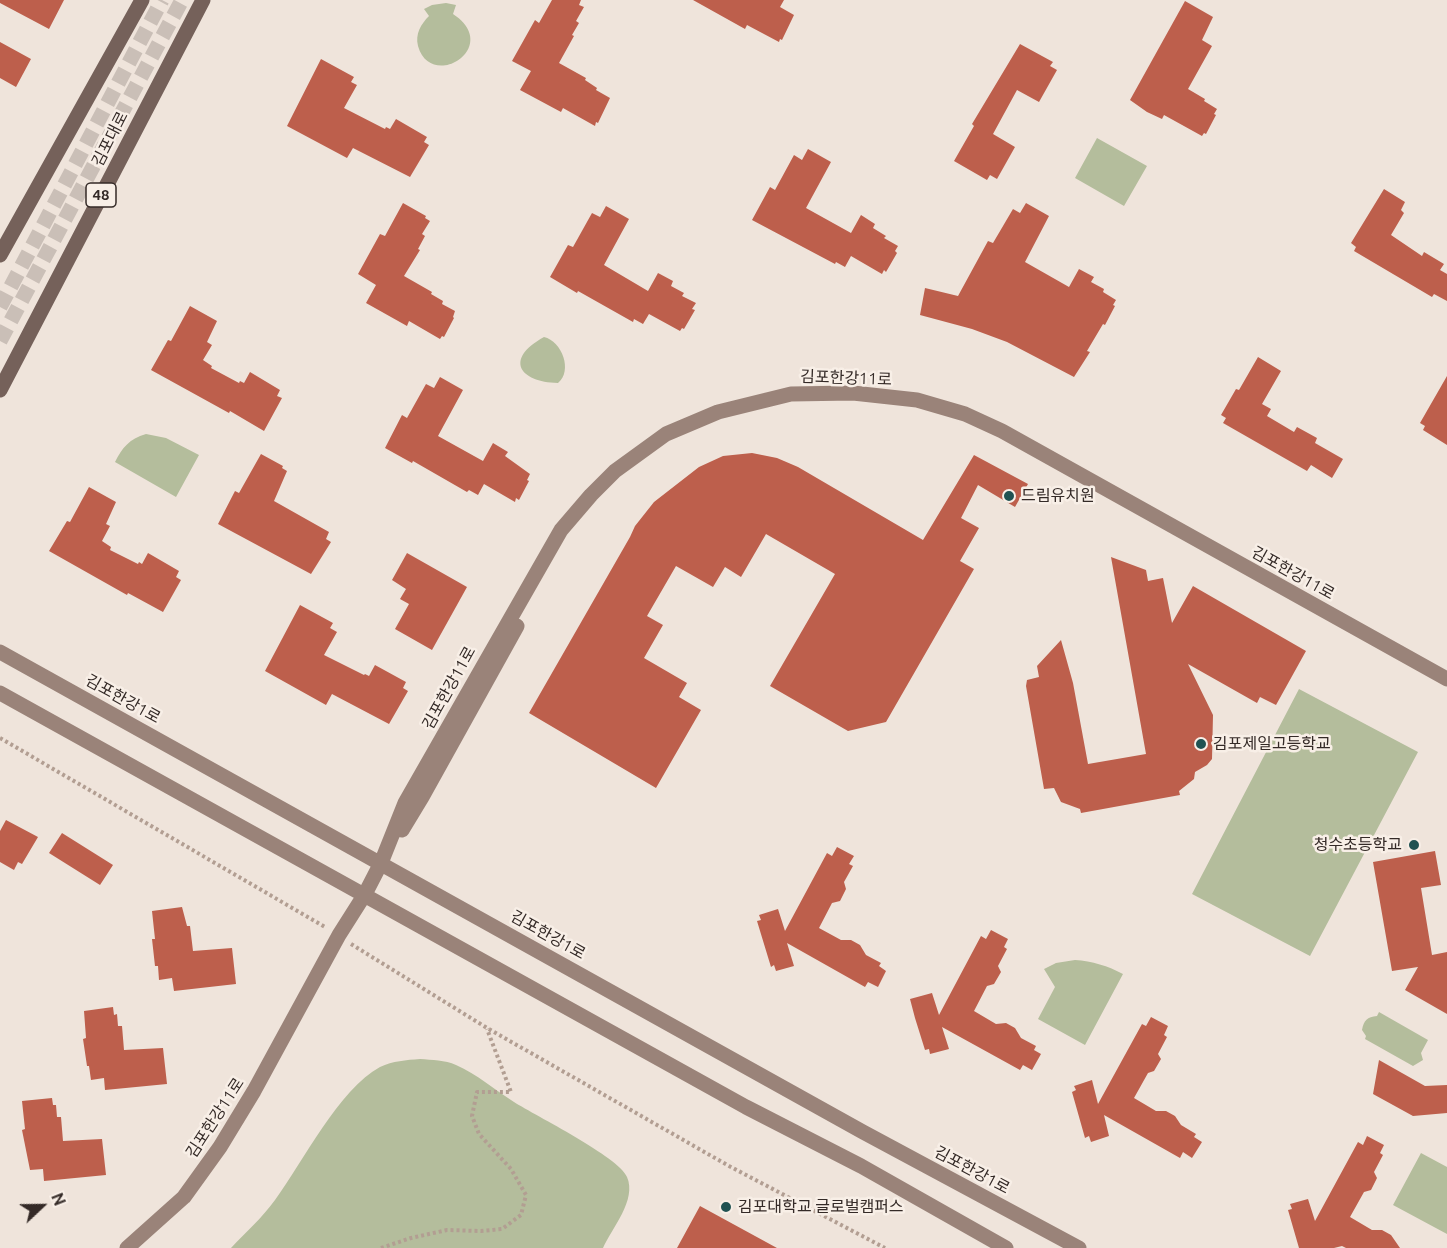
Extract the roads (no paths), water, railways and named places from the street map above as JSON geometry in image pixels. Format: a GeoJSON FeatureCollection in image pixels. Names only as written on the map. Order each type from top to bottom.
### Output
{"type":"FeatureCollection","features":[{"type":"Feature","properties":{"kind":"main road"},"geometry":{"type":"LineString","coordinates":[[0,255],[142,0]]}},
{"type":"Feature","properties":{"kind":"main road","name":"김포대로"},"geometry":{"type":"LineString","coordinates":[[0,390],[203,0]]}},
{"type":"Feature","properties":{"kind":"street","name":"김포한강11로"},"geometry":{"type":"LineString","coordinates":[[381,863],[405,803],[498,638],[561,530],[591,495],[615,471],[666,434],[718,412],[792,394],[853,393],[917,400],[965,414],[1002,431],[1447,679]]}},
{"type":"Feature","properties":{"kind":"street","name":"김포한강11로"},"geometry":{"type":"LineString","coordinates":[[127,1248],[183,1197],[220,1147],[254,1091],[339,935],[422,797],[573,530],[596,503],[624,476],[671,442],[720,421],[790,403],[849,402],[915,409],[963,423],[996,437],[1076,480],[1447,689]]}},
{"type":"Feature","properties":{"kind":"street","name":"김포한강1로"},"geometry":{"type":"LineString","coordinates":[[0,652],[863,1132],[1079,1248]]}},
{"type":"Feature","properties":{"kind":"street"},"geometry":{"type":"LineString","coordinates":[[0,693],[1006,1248]]}},
{"type":"Feature","properties":{"kind":"tunnel"},"geometry":{"type":"LineString","coordinates":[[0,307],[162,0]]}},
{"type":"Feature","properties":{"kind":"tunnel"},"geometry":{"type":"LineString","coordinates":[[0,341],[182,0]]}},
{"type":"Feature","properties":{"kind":"place","name":"드림유치원"},"geometry":{"type":"Point","coordinates":[1009,496]}},
{"type":"Feature","properties":{"kind":"place","name":"김포제일고등학교"},"geometry":{"type":"Point","coordinates":[1201,744]}},
{"type":"Feature","properties":{"kind":"place","name":"청수초등학교"},"geometry":{"type":"Point","coordinates":[1414,845]}},
{"type":"Feature","properties":{"kind":"place","name":"김포대학교 글로벌캠퍼스"},"geometry":{"type":"Point","coordinates":[726,1207]}}]}
